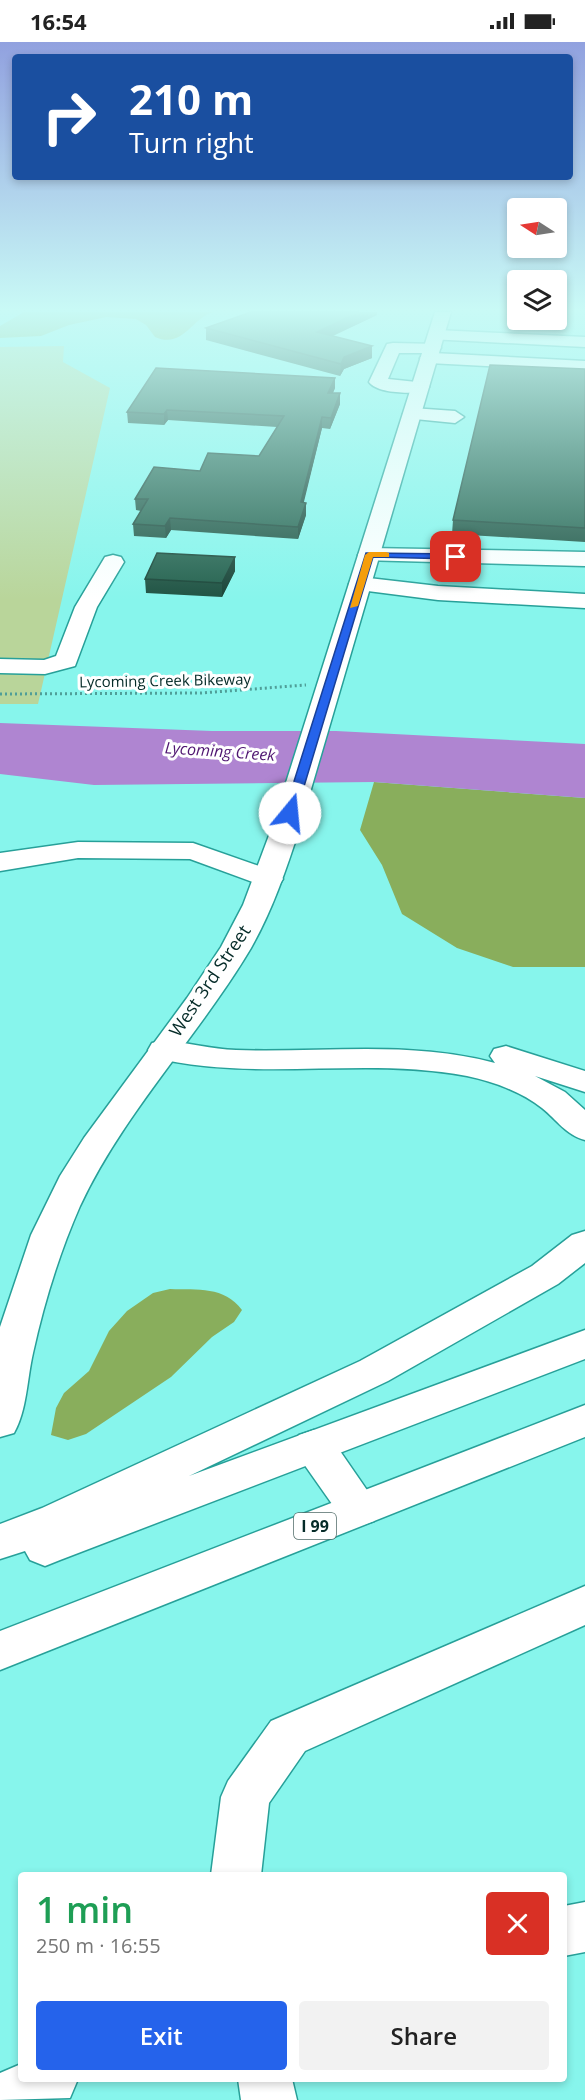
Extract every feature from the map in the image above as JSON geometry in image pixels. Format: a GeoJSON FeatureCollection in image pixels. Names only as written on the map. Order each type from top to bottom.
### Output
{"type":"FeatureCollection","features":[{"type":"Feature","properties":{"kind":"main road","name":"West 3rd Street"},"geometry":{"type":"LineString","coordinates":[[0,1422],[21,1313],[49,1233],[96,1145],[235,950],[268,879],[414,408]]}},
{"type":"Feature","properties":{"kind":"main road"},"geometry":{"type":"LineString","coordinates":[[412,414],[454,417]]}},
{"type":"Feature","properties":{"kind":"main road"},"geometry":{"type":"LineString","coordinates":[[369,555],[585,559]]}},
{"type":"Feature","properties":{"kind":"main road"},"geometry":{"type":"LineString","coordinates":[[0,666],[45,667],[66,661],[86,607],[113,562]]}},
{"type":"Feature","properties":{"kind":"main road"},"geometry":{"type":"LineString","coordinates":[[360,584],[438,593],[585,601]]}},
{"type":"Feature","properties":{"kind":"main road"},"geometry":{"type":"LineString","coordinates":[[0,862],[78,850],[194,851],[268,879]]}},
{"type":"Feature","properties":{"kind":"main road"},"geometry":{"type":"LineString","coordinates":[[164,1050],[235,1041],[442,1044],[492,1052],[585,1082]]}},
{"type":"Feature","properties":{"kind":"main road"},"geometry":{"type":"LineString","coordinates":[[164,1050],[234,1059],[411,1060],[465,1065],[503,1075],[538,1091],[567,1111],[585,1129]]}},
{"type":"Feature","properties":{"kind":"main road"},"geometry":{"type":"LineString","coordinates":[[0,1565],[57,1532],[374,1371],[544,1275],[585,1244]]}},
{"type":"Feature","properties":{"kind":"main road"},"geometry":{"type":"LineString","coordinates":[[0,1542],[57,1532],[314,1446],[585,1344]]}},
{"type":"Feature","properties":{"kind":"main road","name":"I 99"},"geometry":{"type":"LineString","coordinates":[[0,1651],[585,1420]]}},
{"type":"Feature","properties":{"kind":"main road"},"geometry":{"type":"LineString","coordinates":[[314,1446],[359,1509]]}},
{"type":"Feature","properties":{"kind":"main road"},"geometry":{"type":"LineString","coordinates":[[236,1872],[244,1797],[288,1736],[585,1605]]}},
{"type":"Feature","properties":{"kind":"main road"},"geometry":{"type":"LineString","coordinates":[[567,1930],[585,1927]]}},
{"type":"Feature","properties":{"kind":"main road"},"geometry":{"type":"LineString","coordinates":[[1,2100],[44,2082]]}},
{"type":"Feature","properties":{"kind":"main road"},"geometry":{"type":"LineString","coordinates":[[266,2082],[269,2100]]}},
{"type":"Feature","properties":{"kind":"path","name":"Lycoming Creek Bikeway"},"geometry":{"type":"LineString","coordinates":[[0,694],[201,693],[294,687],[330,682]]}},
{"type":"Feature","properties":{"kind":"green space"},"geometry":{"type":"Polygon","coordinates":[[[0,408],[105,408],[38,704],[0,704],[0,408]]]}},
{"type":"Feature","properties":{"kind":"green space"},"geometry":{"type":"Polygon","coordinates":[[[374,782],[585,798],[585,967],[513,967],[457,948],[402,914],[382,865],[360,830],[374,782]]]}},
{"type":"Feature","properties":{"kind":"green space"},"geometry":{"type":"Polygon","coordinates":[[[170,1289],[219,1293],[235,1302],[242,1310],[234,1322],[212,1337],[171,1377],[86,1434],[68,1440],[51,1435],[56,1408],[64,1393],[89,1371],[109,1331],[127,1311],[153,1293],[170,1289]]]}},
{"type":"Feature","properties":{"kind":"water","name":"Lycoming Creek"},"geometry":{"type":"Polygon","coordinates":[[[0,723],[212,731],[336,731],[585,744],[585,798],[374,782],[94,785],[0,774],[0,723]]]}},
{"type":"Feature","properties":{"kind":"building"},"geometry":{"type":"Polygon","coordinates":[[[130,408],[335,408],[331,418],[322,417],[301,502],[306,503],[298,527],[170,518],[165,526],[133,524],[148,499],[135,499],[154,467],[200,471],[208,453],[259,456],[284,416],[167,410],[164,414],[127,412],[130,408]]]}},
{"type":"Feature","properties":{"kind":"building"},"geometry":{"type":"Polygon","coordinates":[[[480,408],[585,408],[585,528],[453,520],[480,408]]]}},
{"type":"Feature","properties":{"kind":"building"},"geometry":{"type":"Polygon","coordinates":[[[157,553],[235,557],[222,583],[145,579],[157,553]]]}},
{"type":"Feature","properties":{"kind":"slow traffic"},"geometry":{"type":"LineString","coordinates":[[353,606],[369,555],[386,555]]}},
{"type":"Feature","properties":{"kind":"route"},"geometry":{"type":"LineString","coordinates":[[290,813],[369,555],[456,557]]}}]}
